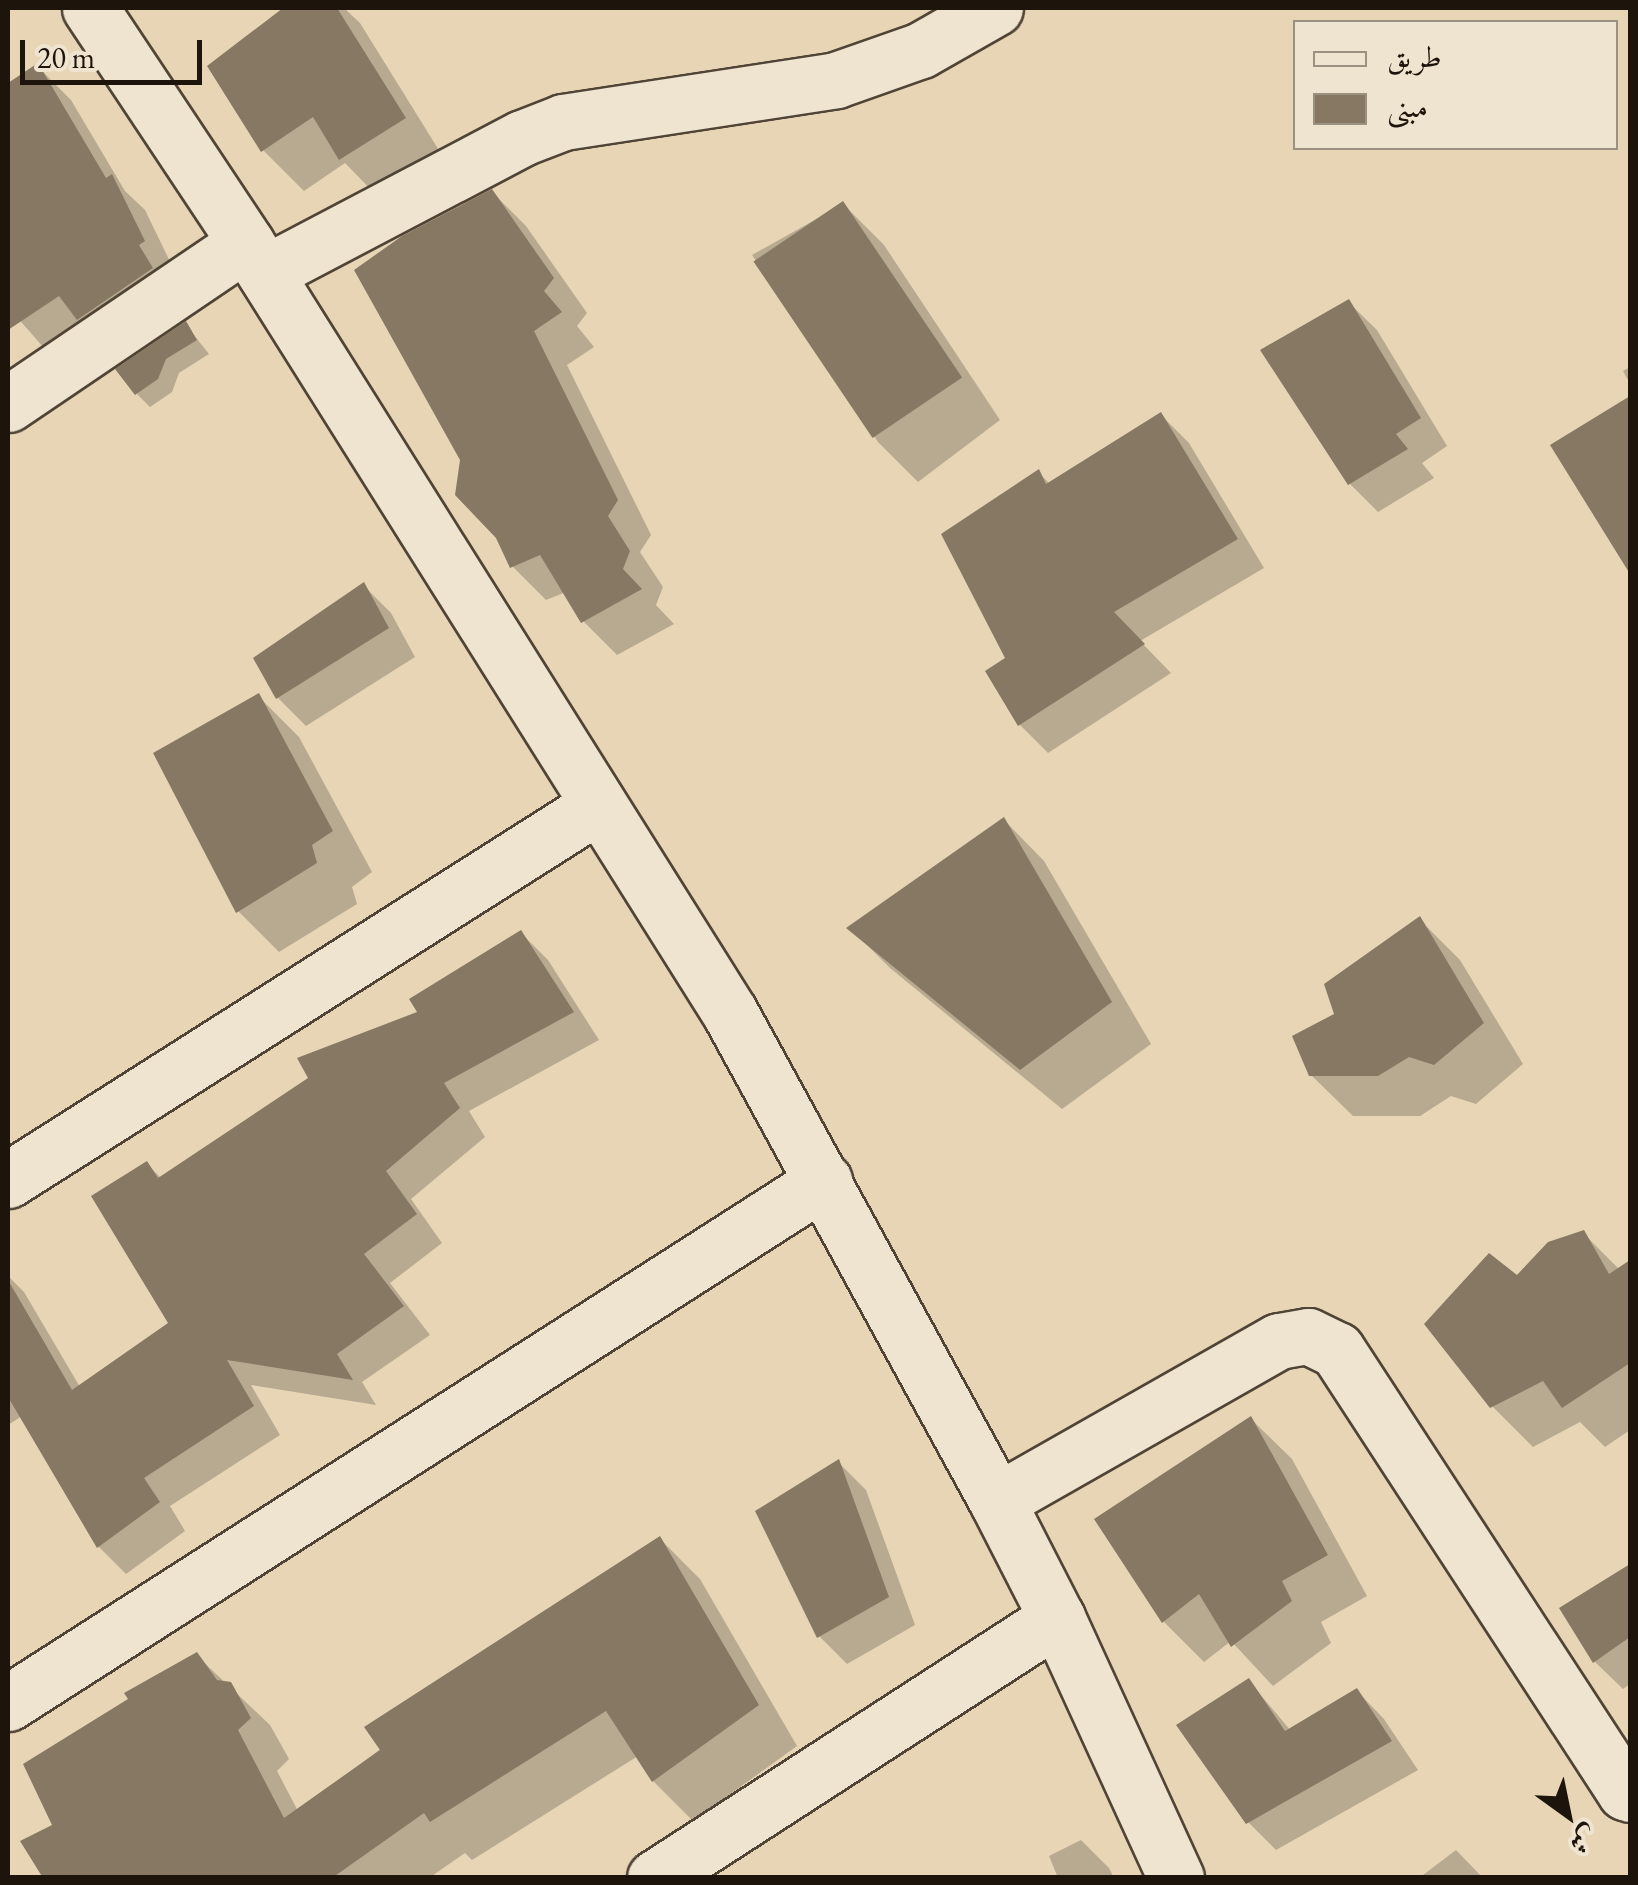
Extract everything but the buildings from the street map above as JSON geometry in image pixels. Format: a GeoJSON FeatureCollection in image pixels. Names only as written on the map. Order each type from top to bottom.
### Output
{"type":"FeatureCollection","features":[{"type":"Feature","properties":{"kind":"street"},"geometry":{"type":"LineString","coordinates":[[90,8],[256,258],[730,1013],[997,1501],[1057,1618],[1176,1878]]}},
{"type":"Feature","properties":{"kind":"street"},"geometry":{"type":"LineString","coordinates":[[8,404],[256,258],[522,138],[564,122],[836,80],[922,50],[994,8]]}},
{"type":"Feature","properties":{"kind":"street"},"geometry":{"type":"LineString","coordinates":[[8,1180],[598,806]]}},
{"type":"Feature","properties":{"kind":"street"},"geometry":{"type":"LineString","coordinates":[[8,1703],[824,1181]]}},
{"type":"Feature","properties":{"kind":"street"},"geometry":{"type":"LineString","coordinates":[[997,1501],[1279,1341],[1308,1336],[1337,1350],[1625,1792],[1630,1794]]}},
{"type":"Feature","properties":{"kind":"street"},"geometry":{"type":"LineString","coordinates":[[655,1878],[1057,1618]]}}]}
